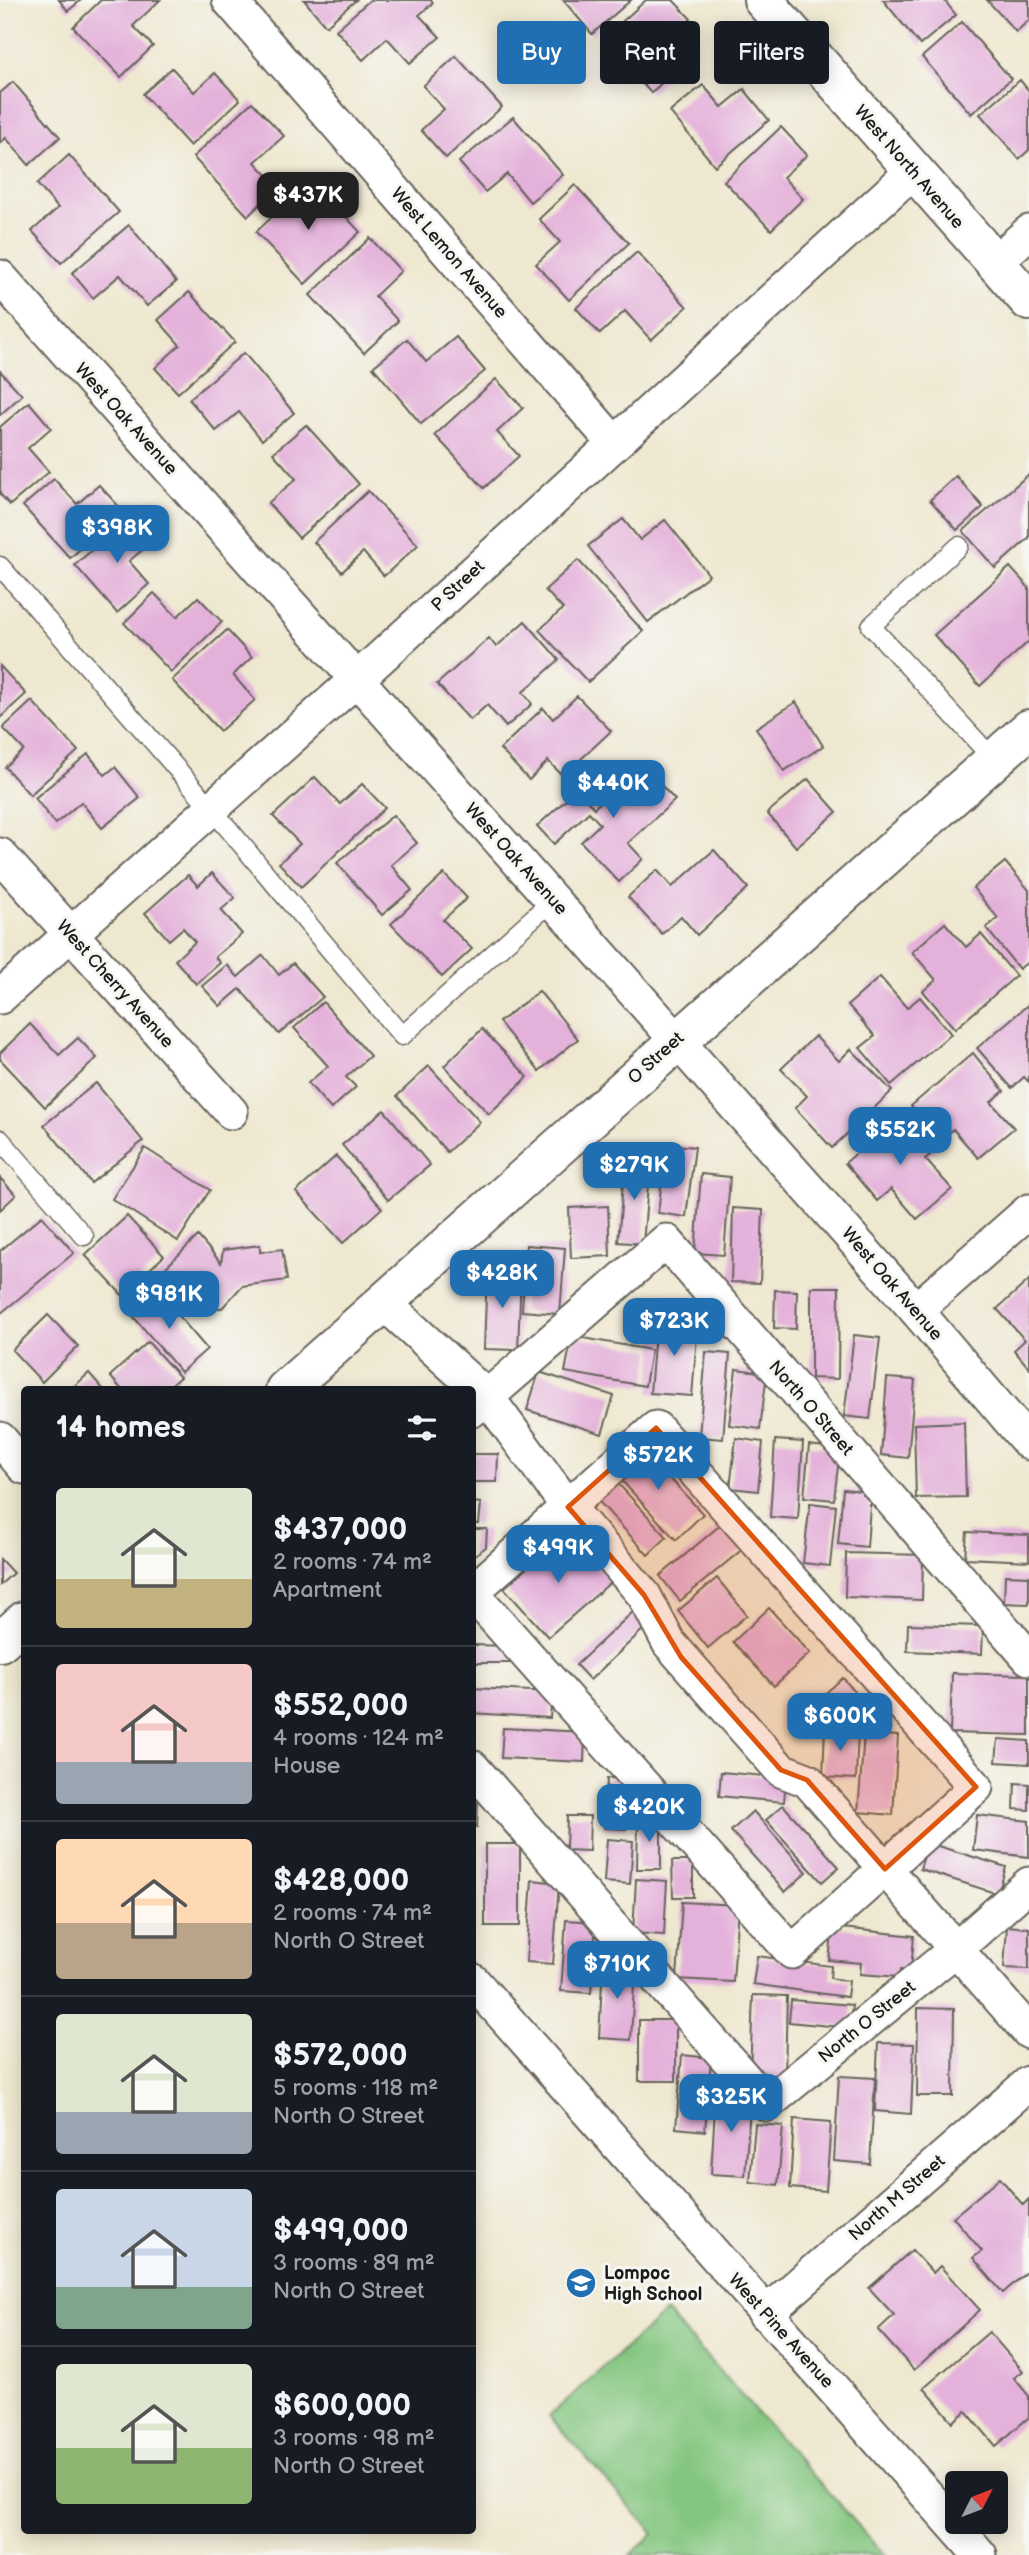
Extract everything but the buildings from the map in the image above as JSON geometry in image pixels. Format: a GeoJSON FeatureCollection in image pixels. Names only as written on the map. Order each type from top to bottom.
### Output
{"type":"FeatureCollection","features":[{"type":"Feature","properties":{"kind":"street","name":"West Lemon Avenue"},"geometry":{"type":"LineString","coordinates":[[229,0],[614,443]]}},
{"type":"Feature","properties":{"kind":"street","name":"West North Avenue"},"geometry":{"type":"LineString","coordinates":[[763,0],[1029,301]]}},
{"type":"Feature","properties":{"kind":"street","name":"P Street"},"geometry":{"type":"LineString","coordinates":[[0,997],[357,679],[913,172]]}},
{"type":"Feature","properties":{"kind":"street"},"geometry":{"type":"LineString","coordinates":[[994,263],[1029,232]]}},
{"type":"Feature","properties":{"kind":"street","name":"West Oak Avenue"},"geometry":{"type":"LineString","coordinates":[[0,277],[916,1310],[1029,1443]]}},
{"type":"Feature","properties":{"kind":"street","name":"O Street"},"geometry":{"type":"LineString","coordinates":[[289,1386],[676,1039],[1029,729]]}},
{"type":"Feature","properties":{"kind":"street","name":"West Cherry Avenue"},"geometry":{"type":"LineString","coordinates":[[0,855],[231,1112]]}},
{"type":"Feature","properties":{"kind":"street"},"geometry":{"type":"LineString","coordinates":[[916,1310],[1029,1211]]}},
{"type":"Feature","properties":{"kind":"street","name":"North O Street"},"geometry":{"type":"LineString","coordinates":[[480,1404],[666,1241],[1029,1658]]}},
{"type":"Feature","properties":{"kind":"street"},"geometry":{"type":"LineString","coordinates":[[383,1302],[463,1386]]}},
{"type":"Feature","properties":{"kind":"street"},"geometry":{"type":"LineString","coordinates":[[480,1404],[645,1595],[669,1643],[681,1657],[781,1770],[807,1780],[1029,2032]]}},
{"type":"Feature","properties":{"kind":"street"},"geometry":{"type":"LineString","coordinates":[[476,1588],[656,1428],[976,1787],[792,1952],[476,1596]]}},
{"type":"Feature","properties":{"kind":"street"},"geometry":{"type":"LineString","coordinates":[[0,1439],[21,1464]]}},
{"type":"Feature","properties":{"kind":"street"},"geometry":{"type":"LineString","coordinates":[[0,1642],[21,1624]]}},
{"type":"Feature","properties":{"kind":"street","name":"North O Street"},"geometry":{"type":"LineString","coordinates":[[476,1772],[767,2104],[956,1949]]}},
{"type":"Feature","properties":{"kind":"street"},"geometry":{"type":"LineString","coordinates":[[956,1949],[1029,1884]]}},
{"type":"Feature","properties":{"kind":"street","name":"West Pine Avenue"},"geometry":{"type":"LineString","coordinates":[[476,1985],[980,2555]]}},
{"type":"Feature","properties":{"kind":"street","name":"North M Street"},"geometry":{"type":"LineString","coordinates":[[765,2314],[1029,2083]]}},
{"type":"Feature","properties":{"kind":"lane"},"geometry":{"type":"LineString","coordinates":[[959,546],[871,626],[994,760]]}},
{"type":"Feature","properties":{"kind":"lane"},"geometry":{"type":"LineString","coordinates":[[0,566],[211,808],[402,1036],[553,900]]}},
{"type":"Feature","properties":{"kind":"lane"},"geometry":{"type":"LineString","coordinates":[[0,1139],[84,1236]]}},
{"type":"Feature","properties":{"kind":"highlighted area"},"geometry":{"type":"Polygon","coordinates":[[[656,1428],[976,1787],[885,1869],[807,1780],[781,1770],[681,1657],[644,1595],[568,1507],[656,1428]]]}},
{"type":"Feature","properties":{"kind":"green space"},"geometry":{"type":"Polygon","coordinates":[[[666,2312],[885,2555],[630,2555],[654,2534],[549,2416],[666,2312]]]}},
{"type":"Feature","properties":{"kind":"place","name":"Lompoc High School"},"geometry":{"type":"Point","coordinates":[581,2283]}}]}
